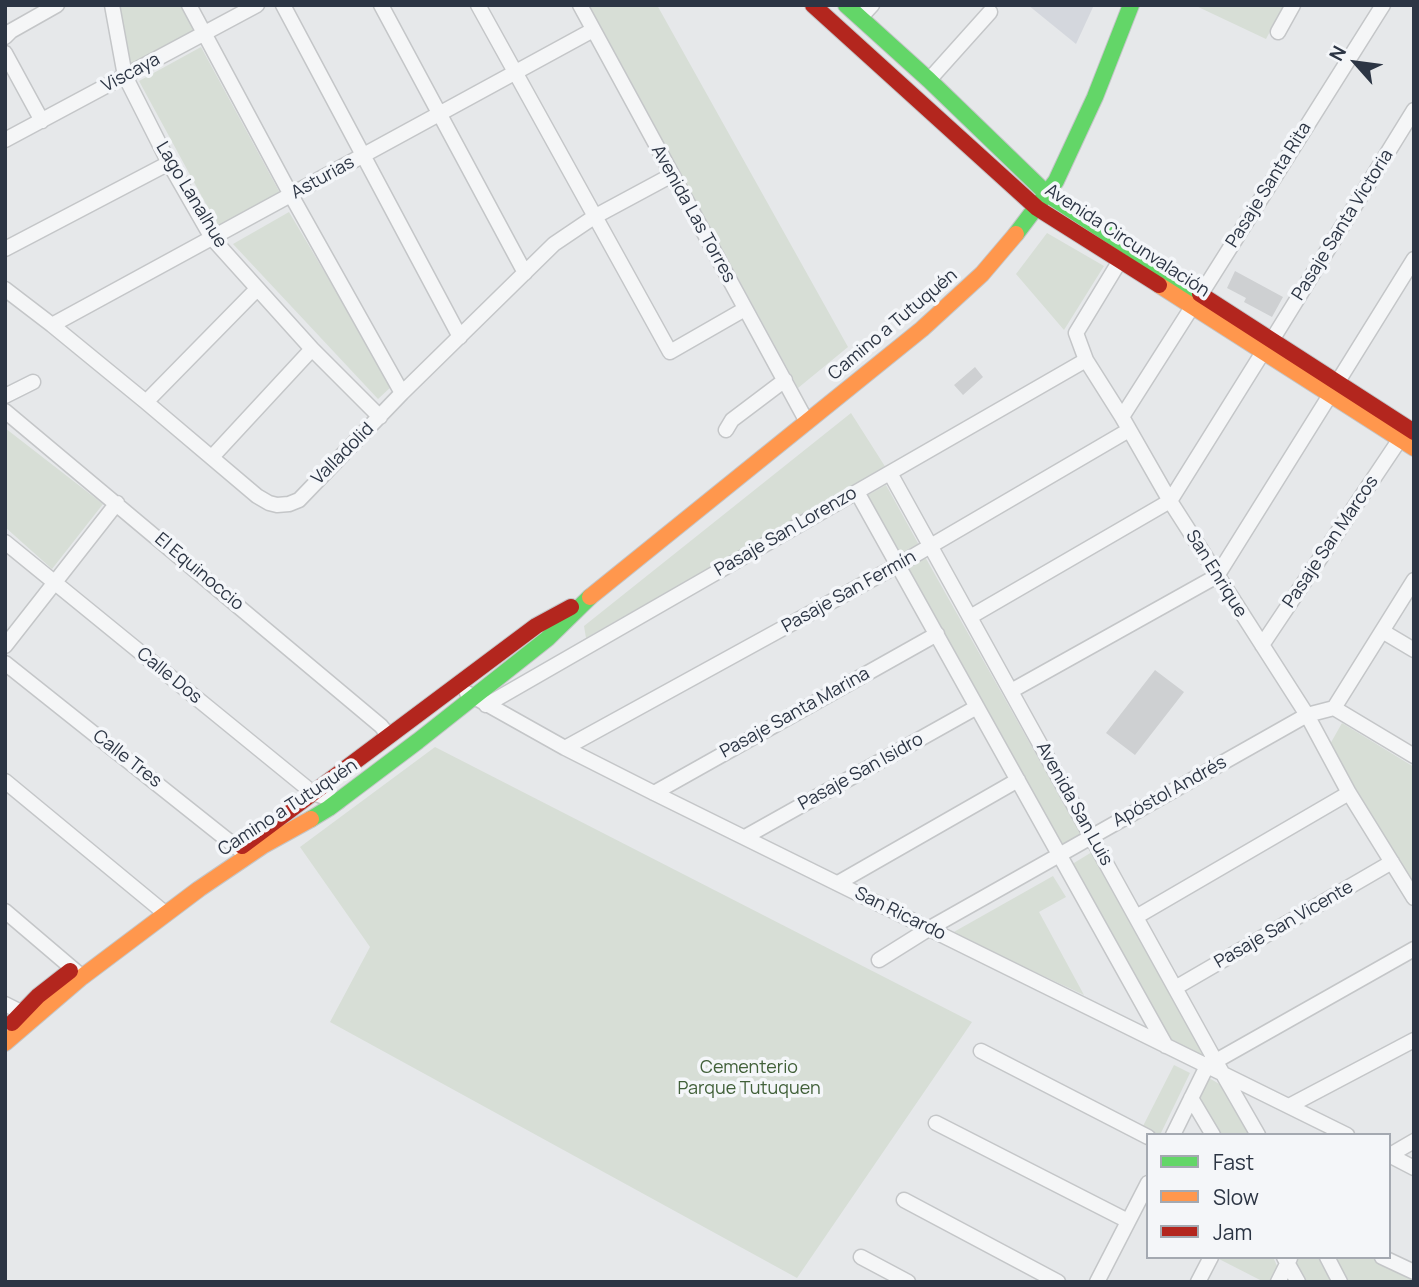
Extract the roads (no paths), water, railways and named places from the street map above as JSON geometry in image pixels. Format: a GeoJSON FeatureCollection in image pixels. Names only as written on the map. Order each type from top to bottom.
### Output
{"type":"FeatureCollection","features":[{"type":"Feature","properties":{"kind":"street"},"geometry":{"type":"LineString","coordinates":[[5,37],[57,5]]}},
{"type":"Feature","properties":{"kind":"street","name":"Lago Lanalhue"},"geometry":{"type":"LineString","coordinates":[[112,5],[125,76],[169,163],[212,238],[313,349],[380,417]]}},
{"type":"Feature","properties":{"kind":"street"},"geometry":{"type":"LineString","coordinates":[[189,5],[402,393]]}},
{"type":"Feature","properties":{"kind":"street","name":"Viscaya"},"geometry":{"type":"LineString","coordinates":[[5,140],[257,5]]}},
{"type":"Feature","properties":{"kind":"street"},"geometry":{"type":"LineString","coordinates":[[283,5],[460,337]]}},
{"type":"Feature","properties":{"kind":"street"},"geometry":{"type":"LineString","coordinates":[[380,5],[525,273]]}},
{"type":"Feature","properties":{"kind":"street"},"geometry":{"type":"LineString","coordinates":[[478,5],[670,352],[745,309]]}},
{"type":"Feature","properties":{"kind":"street","name":"Avenida Las Torres"},"geometry":{"type":"LineString","coordinates":[[580,5],[807,422]]}},
{"type":"Feature","properties":{"kind":"street","name":"Avenida Circunvalación"},"geometry":{"type":"LineString","coordinates":[[813,5],[1037,208],[1124,254]]}},
{"type":"Feature","properties":{"kind":"street","name":"Avenida Circunvalación"},"geometry":{"type":"LineString","coordinates":[[846,5],[929,80],[1046,194],[1124,254],[1334,389],[1409,432]]}},
{"type":"Feature","properties":{"kind":"street"},"geometry":{"type":"LineString","coordinates":[[844,33],[872,5]]}},
{"type":"Feature","properties":{"kind":"street","name":"Camino a Tutuquén"},"geometry":{"type":"LineString","coordinates":[[243,852],[338,802],[480,701],[587,600],[922,328],[982,274],[1056,181],[1095,97],[1131,5]]}},
{"type":"Feature","properties":{"kind":"street"},"geometry":{"type":"LineString","coordinates":[[1278,32],[1293,5]]}},
{"type":"Feature","properties":{"kind":"street","name":"Pasaje Santa Rita"},"geometry":{"type":"LineString","coordinates":[[1126,423],[1197,301],[1383,5]]}},
{"type":"Feature","properties":{"kind":"street"},"geometry":{"type":"LineString","coordinates":[[929,80],[990,12]]}},
{"type":"Feature","properties":{"kind":"street","name":"Asturias"},"geometry":{"type":"LineString","coordinates":[[52,325],[593,30]]}},
{"type":"Feature","properties":{"kind":"street"},"geometry":{"type":"LineString","coordinates":[[5,53],[42,121]]}},
{"type":"Feature","properties":{"kind":"street","name":"Pasaje Santa Victoria"},"geometry":{"type":"LineString","coordinates":[[1170,500],[1414,110]]}},
{"type":"Feature","properties":{"kind":"street"},"geometry":{"type":"LineString","coordinates":[[5,249],[169,163]]}},
{"type":"Feature","properties":{"kind":"street","name":"Valladolid"},"geometry":{"type":"LineString","coordinates":[[5,289],[146,402],[257,496],[269,503],[289,505],[299,499],[402,393],[554,244],[594,217],[672,175]]}},
{"type":"Feature","properties":{"kind":"street","name":"San Enrique"},"geometry":{"type":"LineString","coordinates":[[1124,254],[1076,333],[1086,360],[1217,576],[1307,715],[1349,793],[1414,898]]}},
{"type":"Feature","properties":{"kind":"street"},"geometry":{"type":"LineString","coordinates":[[1011,691],[1217,576],[1414,259]]}},
{"type":"Feature","properties":{"kind":"street"},"geometry":{"type":"LineString","coordinates":[[146,402],[257,289]]}},
{"type":"Feature","properties":{"kind":"street"},"geometry":{"type":"LineString","coordinates":[[212,457],[313,349]]}},
{"type":"Feature","properties":{"kind":"street","name":"Pasaje San Lorenzo"},"geometry":{"type":"LineString","coordinates":[[480,701],[857,492],[1086,360]]}},
{"type":"Feature","properties":{"kind":"street"},"geometry":{"type":"LineString","coordinates":[[726,430],[732,420],[785,380]]}},
{"type":"Feature","properties":{"kind":"street"},"geometry":{"type":"LineString","coordinates":[[5,396],[33,382]]}},
{"type":"Feature","properties":{"kind":"street","name":"El Equinoccio"},"geometry":{"type":"LineString","coordinates":[[5,411],[381,726],[389,736]]}},
{"type":"Feature","properties":{"kind":"street","name":"Pasaje San Fermín"},"geometry":{"type":"LineString","coordinates":[[565,748],[931,546],[1126,423]]}},
{"type":"Feature","properties":{"kind":"street","name":"Pasaje San Marcos"},"geometry":{"type":"LineString","coordinates":[[1262,645],[1409,432]]}},
{"type":"Feature","properties":{"kind":"street","name":"Avenida San Luis"},"geometry":{"type":"LineString","coordinates":[[890,473],[1175,988],[1215,1067],[1257,1133]]}},
{"type":"Feature","properties":{"kind":"street"},"geometry":{"type":"LineString","coordinates":[[857,492],[1166,1046]]}},
{"type":"Feature","properties":{"kind":"street"},"geometry":{"type":"LineString","coordinates":[[970,617],[1170,500]]}},
{"type":"Feature","properties":{"kind":"street"},"geometry":{"type":"LineString","coordinates":[[5,646],[117,503]]}},
{"type":"Feature","properties":{"kind":"street","name":"Calle Dos"},"geometry":{"type":"LineString","coordinates":[[5,542],[313,793],[338,802]]}},
{"type":"Feature","properties":{"kind":"street"},"geometry":{"type":"LineString","coordinates":[[1414,580],[1334,708],[1414,756]]}},
{"type":"Feature","properties":{"kind":"street","name":"Camino a Tutuquén"},"geometry":{"type":"LineString","coordinates":[[5,1042],[28,1015],[38,996],[78,973],[163,910],[199,889],[313,793],[536,626],[587,600]]}},
{"type":"Feature","properties":{"kind":"street"},"geometry":{"type":"LineString","coordinates":[[1382,631],[1414,650]]}},
{"type":"Feature","properties":{"kind":"street","name":"Pasaje Santa Marina"},"geometry":{"type":"LineString","coordinates":[[654,793],[937,634]]}},
{"type":"Feature","properties":{"kind":"street","name":"Calle Tres"},"geometry":{"type":"LineString","coordinates":[[5,663],[243,852]]}},
{"type":"Feature","properties":{"kind":"street","name":"San Ricardo"},"geometry":{"type":"LineString","coordinates":[[457,686],[565,748],[654,793],[1166,1046],[1215,1067],[1343,1133]]}},
{"type":"Feature","properties":{"kind":"street","name":"Pasaje San Isidro"},"geometry":{"type":"LineString","coordinates":[[745,837],[977,707]]}},
{"type":"Feature","properties":{"kind":"street","name":"Apóstol Andrés"},"geometry":{"type":"LineString","coordinates":[[880,960],[930,928],[1307,715],[1334,708]]}},
{"type":"Feature","properties":{"kind":"street"},"geometry":{"type":"LineString","coordinates":[[367,753],[374,776]]}},
{"type":"Feature","properties":{"kind":"street"},"geometry":{"type":"LineString","coordinates":[[838,883],[1018,780]]}},
{"type":"Feature","properties":{"kind":"street"},"geometry":{"type":"LineString","coordinates":[[5,781],[163,910]]}},
{"type":"Feature","properties":{"kind":"street"},"geometry":{"type":"LineString","coordinates":[[1136,917],[1349,793]]}},
{"type":"Feature","properties":{"kind":"street","name":"Pasaje San Vicente"},"geometry":{"type":"LineString","coordinates":[[1175,988],[1392,862]]}},
{"type":"Feature","properties":{"kind":"street"},"geometry":{"type":"LineString","coordinates":[[5,911],[78,973]]}},
{"type":"Feature","properties":{"kind":"street"},"geometry":{"type":"LineString","coordinates":[[1173,1133],[1191,1098],[1215,1067],[1414,949]]}},
{"type":"Feature","properties":{"kind":"street"},"geometry":{"type":"LineString","coordinates":[[5,1004],[28,1015]]}},
{"type":"Feature","properties":{"kind":"street","name":"Camino a Tutuquén"},"geometry":{"type":"LineString","coordinates":[[5,1032],[28,1015]]}},
{"type":"Feature","properties":{"kind":"street"},"geometry":{"type":"LineString","coordinates":[[1289,1106],[1414,1040]]}},
{"type":"Feature","properties":{"kind":"street"},"geometry":{"type":"LineString","coordinates":[[981,1051],[1146,1136]]}},
{"type":"Feature","properties":{"kind":"street"},"geometry":{"type":"LineString","coordinates":[[1191,1098],[1212,1133]]}},
{"type":"Feature","properties":{"kind":"street"},"geometry":{"type":"LineString","coordinates":[[936,1123],[1128,1221]]}},
{"type":"Feature","properties":{"kind":"street"},"geometry":{"type":"LineString","coordinates":[[1391,1154],[1414,1141]]}},
{"type":"Feature","properties":{"kind":"street"},"geometry":{"type":"LineString","coordinates":[[1391,1156],[1414,1168]]}},
{"type":"Feature","properties":{"kind":"street"},"geometry":{"type":"LineString","coordinates":[[1097,1282],[1146,1187]]}},
{"type":"Feature","properties":{"kind":"street"},"geometry":{"type":"LineString","coordinates":[[904,1200],[1058,1282]]}},
{"type":"Feature","properties":{"kind":"street"},"geometry":{"type":"LineString","coordinates":[[861,1257],[908,1282]]}},
{"type":"Feature","properties":{"kind":"street"},"geometry":{"type":"LineString","coordinates":[[1198,1282],[1210,1259]]}},
{"type":"Feature","properties":{"kind":"street"},"geometry":{"type":"LineString","coordinates":[[1278,1282],[1288,1259]]}},
{"type":"Feature","properties":{"kind":"street"},"geometry":{"type":"LineString","coordinates":[[1288,1259],[1298,1282]]}},
{"type":"Feature","properties":{"kind":"street"},"geometry":{"type":"LineString","coordinates":[[1328,1259],[1340,1282]]}},
{"type":"Feature","properties":{"kind":"street"},"geometry":{"type":"LineString","coordinates":[[1386,1259],[1414,1272]]}},
{"type":"Feature","properties":{"kind":"park label","name":"Cementerio Parque Tutuquen"},"geometry":{"type":"Point","coordinates":[749,1078]}}]}
